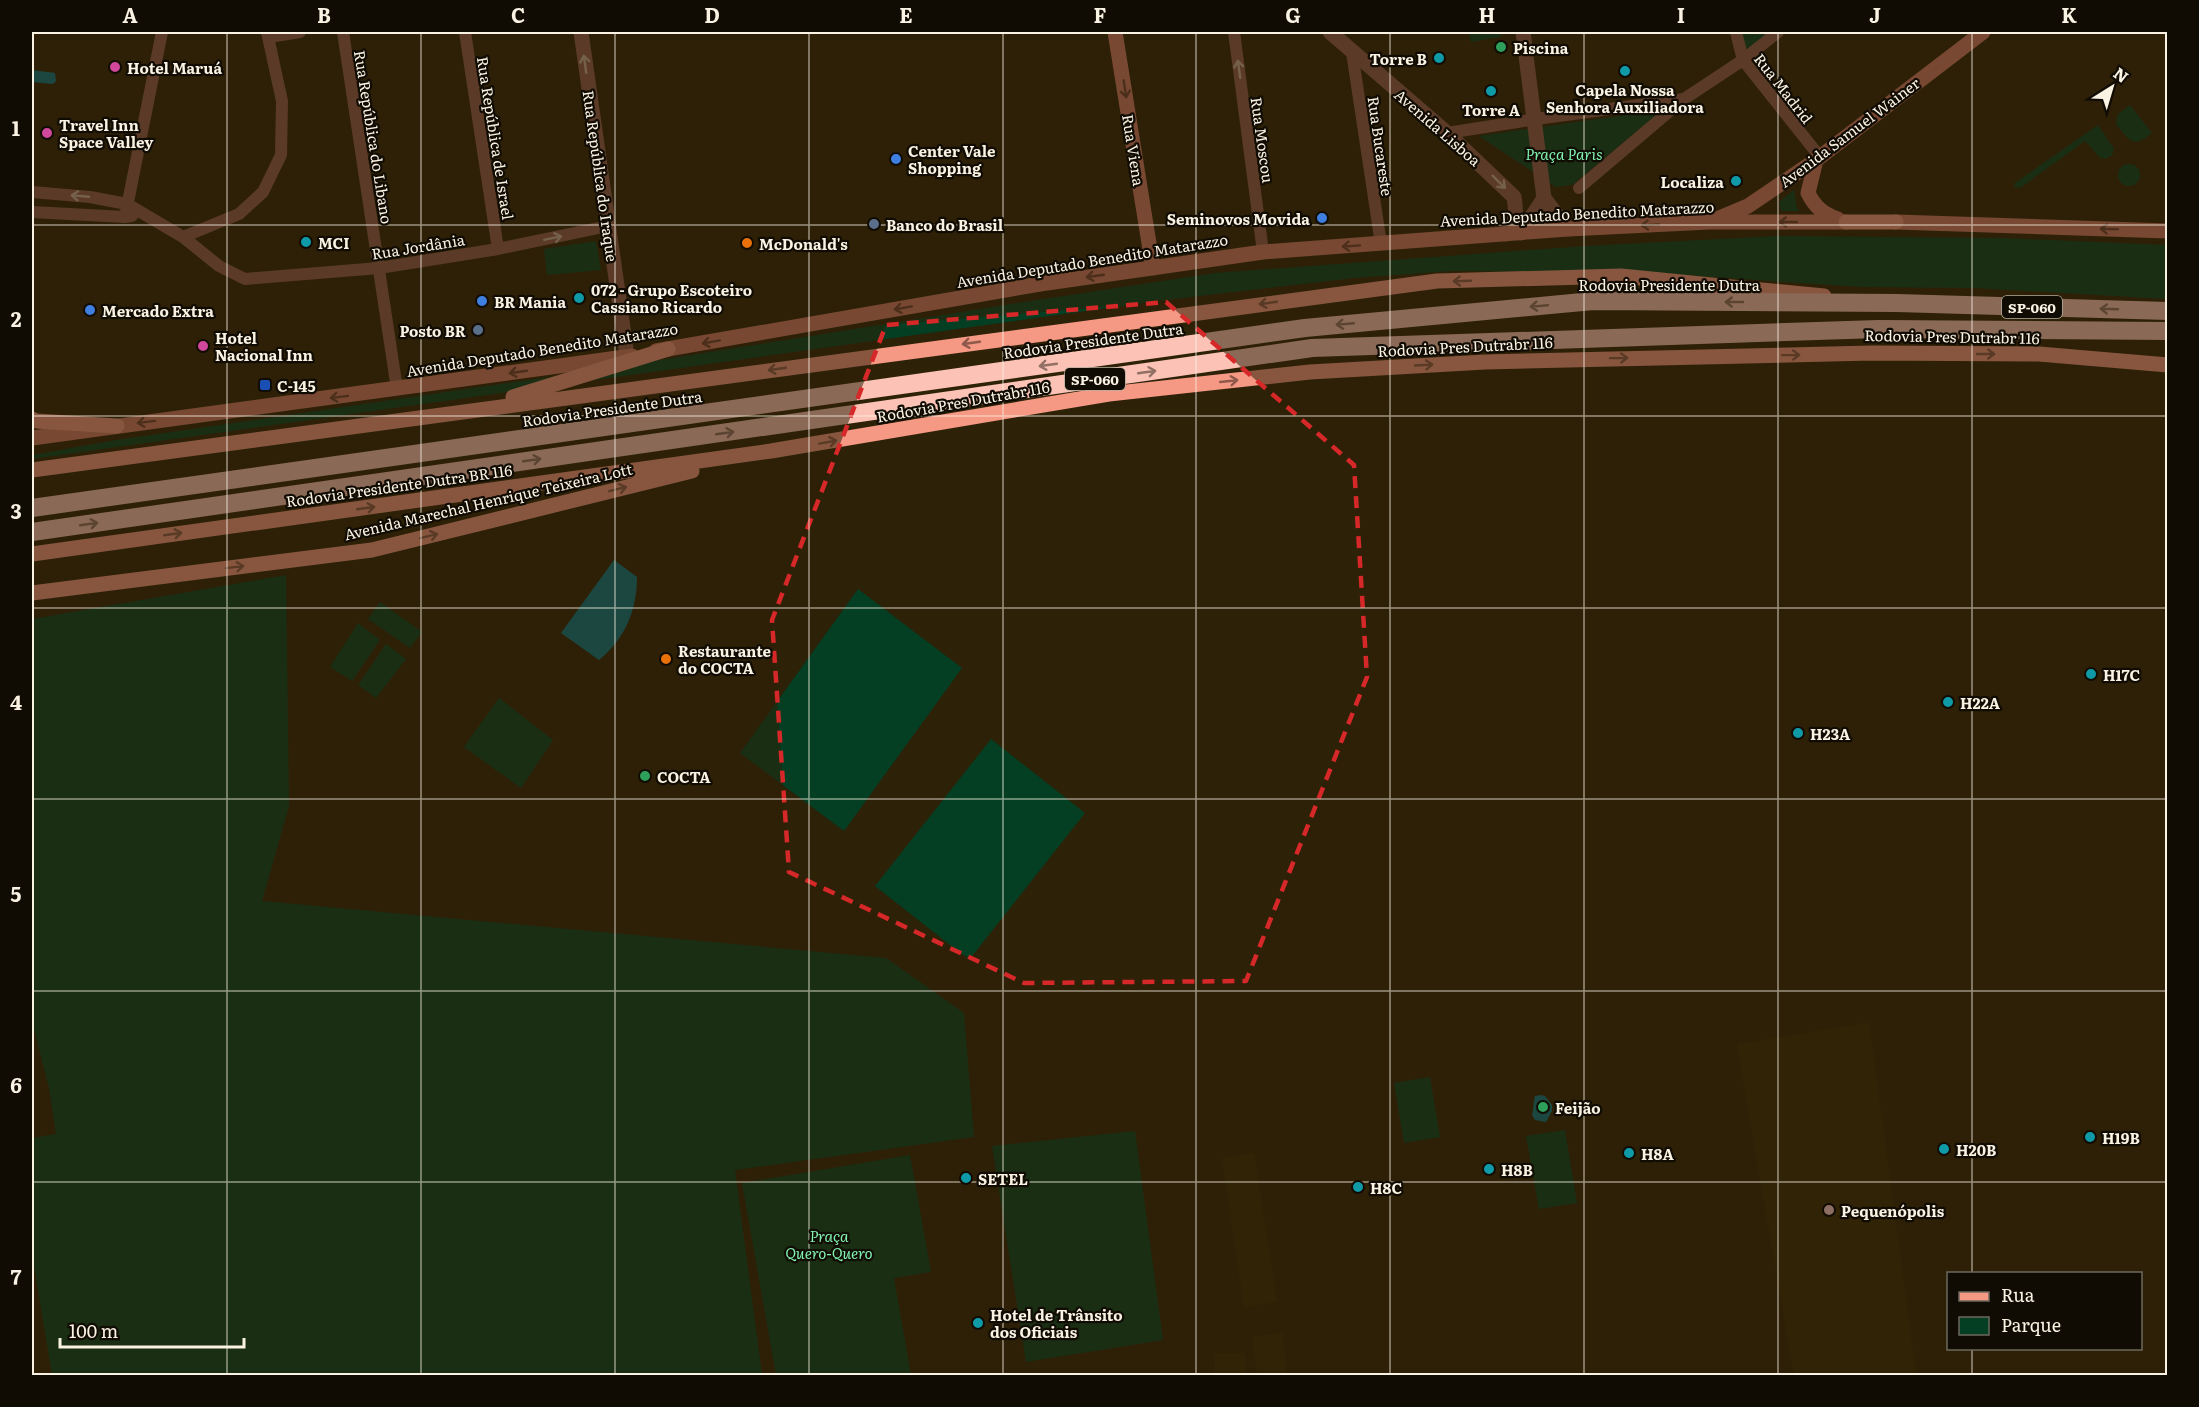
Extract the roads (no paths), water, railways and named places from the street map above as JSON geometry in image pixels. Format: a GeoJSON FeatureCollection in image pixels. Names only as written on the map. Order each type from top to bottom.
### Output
{"type":"FeatureCollection","features":[{"type":"Feature","properties":{"kind":"highway","name":"Rodovia Presidente Dutra"},"geometry":{"type":"LineString","coordinates":[[32,508],[1305,328],[1593,301],[1897,303],[2168,311]]}},
{"type":"Feature","properties":{"kind":"highway","name":"SP-060"},"geometry":{"type":"LineString","coordinates":[[32,532],[1312,348],[1878,329],[2168,331]]}},
{"type":"Feature","properties":{"kind":"main road","name":"Rua Viena"},"geometry":{"type":"LineString","coordinates":[[1115,32],[1153,268]]}},
{"type":"Feature","properties":{"kind":"main road","name":"Avenida Samuel Wainer"},"geometry":{"type":"LineString","coordinates":[[1709,222],[1748,206],[1818,158],[1983,32]]}},
{"type":"Feature","properties":{"kind":"main road"},"geometry":{"type":"LineString","coordinates":[[1818,158],[1808,193],[1815,206],[1826,215],[1846,222]]}},
{"type":"Feature","properties":{"kind":"main road","name":"Avenida Deputado Benedito Matarazzo"},"geometry":{"type":"LineString","coordinates":[[32,438],[627,356],[1040,284],[1263,252],[1568,229],[1709,222],[1896,222],[2168,231]]}},
{"type":"Feature","properties":{"kind":"main road"},"geometry":{"type":"LineString","coordinates":[[32,470],[1437,281],[1620,276],[1897,303]]}},
{"type":"Feature","properties":{"kind":"main road"},"geometry":{"type":"LineString","coordinates":[[471,410],[668,349]]}},
{"type":"Feature","properties":{"kind":"main road","name":"Rodovia Pres Dutrabr 116"},"geometry":{"type":"LineString","coordinates":[[771,452],[1109,394],[1310,372],[1485,362],[1872,353],[2039,354],[2168,365]]}},
{"type":"Feature","properties":{"kind":"main road"},"geometry":{"type":"LineString","coordinates":[[32,419],[117,426]]}},
{"type":"Feature","properties":{"kind":"main road","name":"Rodovia Presidente Dutra BR 116"},"geometry":{"type":"LineString","coordinates":[[32,554],[771,452]]}},
{"type":"Feature","properties":{"kind":"main road","name":"Avenida Marechal Henrique Teixeira Lott"},"geometry":{"type":"LineString","coordinates":[[32,593],[372,550],[771,452]]}},
{"type":"Feature","properties":{"kind":"street"},"geometry":{"type":"LineString","coordinates":[[125,218],[162,32]]}},
{"type":"Feature","properties":{"kind":"street"},"geometry":{"type":"LineString","coordinates":[[183,237],[239,214],[263,192],[281,155],[282,101],[268,34],[300,32]]}},
{"type":"Feature","properties":{"kind":"street","name":"Rua República do Libano"},"geometry":{"type":"LineString","coordinates":[[343,32],[398,389]]}},
{"type":"Feature","properties":{"kind":"street","name":"Rua República de Israel"},"geometry":{"type":"LineString","coordinates":[[465,32],[498,249]]}},
{"type":"Feature","properties":{"kind":"street","name":"Rua República do Iraque"},"geometry":{"type":"LineString","coordinates":[[581,32],[627,356]]}},
{"type":"Feature","properties":{"kind":"street","name":"Rua Moscou"},"geometry":{"type":"LineString","coordinates":[[1234,32],[1263,252]]}},
{"type":"Feature","properties":{"kind":"street","name":"Avenida Lisboa"},"geometry":{"type":"LineString","coordinates":[[1330,32],[1348,43],[1514,197],[1516,212],[1512,226],[1505,234]]}},
{"type":"Feature","properties":{"kind":"street"},"geometry":{"type":"LineString","coordinates":[[1523,32],[1536,119],[1544,198],[1568,229]]}},
{"type":"Feature","properties":{"kind":"street","name":"Rua Madrid"},"geometry":{"type":"LineString","coordinates":[[1736,32],[1743,60],[1818,158]]}},
{"type":"Feature","properties":{"kind":"street"},"geometry":{"type":"LineString","coordinates":[[1579,188],[1684,99],[1743,60],[1778,32]]}},
{"type":"Feature","properties":{"kind":"street","name":"Rua Bucareste"},"geometry":{"type":"LineString","coordinates":[[1348,43],[1381,244]]}},
{"type":"Feature","properties":{"kind":"street"},"geometry":{"type":"LineString","coordinates":[[1447,133],[1684,99]]}},
{"type":"Feature","properties":{"kind":"street","name":"Rua Jordânia"},"geometry":{"type":"LineString","coordinates":[[32,192],[90,197],[127,204],[183,237],[219,266],[245,279],[379,268],[498,249],[608,226]]}},
{"type":"Feature","properties":{"kind":"street"},"geometry":{"type":"LineString","coordinates":[[1521,233],[1544,198]]}},
{"type":"Feature","properties":{"kind":"street"},"geometry":{"type":"LineString","coordinates":[[32,212],[125,218],[142,214]]}},
{"type":"Feature","properties":{"kind":"water"},"geometry":{"type":"Polygon","coordinates":[[[32,70],[55,73],[56,81],[53,84],[32,82],[32,70]]]}},
{"type":"Feature","properties":{"kind":"water"},"geometry":{"type":"Polygon","coordinates":[[[614,560],[637,577],[635,601],[628,623],[616,643],[599,660],[561,633],[614,560]]]}},
{"type":"Feature","properties":{"kind":"water","name":"Feijão"},"geometry":{"type":"Polygon","coordinates":[[[1535,1096],[1545,1096],[1552,1105],[1552,1111],[1546,1122],[1535,1120],[1532,1115],[1535,1096]]]}},
{"type":"Feature","properties":{"kind":"place","name":"Piscina"},"geometry":{"type":"Point","coordinates":[1501,47]}},
{"type":"Feature","properties":{"kind":"place","name":"Torre B"},"geometry":{"type":"Point","coordinates":[1439,58]}},
{"type":"Feature","properties":{"kind":"place","name":"Hotel Maruá"},"geometry":{"type":"Point","coordinates":[115,67]}},
{"type":"Feature","properties":{"kind":"place","name":"Capela Nossa Senhora Auxiliadora"},"geometry":{"type":"Point","coordinates":[1625,71]}},
{"type":"Feature","properties":{"kind":"place","name":"Torre A"},"geometry":{"type":"Point","coordinates":[1491,91]}},
{"type":"Feature","properties":{"kind":"place","name":"Travel Inn Space Valley"},"geometry":{"type":"Point","coordinates":[47,133]}},
{"type":"Feature","properties":{"kind":"place","name":"Center Vale Shopping"},"geometry":{"type":"Point","coordinates":[896,159]}},
{"type":"Feature","properties":{"kind":"place","name":"Localiza"},"geometry":{"type":"Point","coordinates":[1736,181]}},
{"type":"Feature","properties":{"kind":"place","name":"Seminovos Movida"},"geometry":{"type":"Point","coordinates":[1322,218]}},
{"type":"Feature","properties":{"kind":"place","name":"Banco do Brasil"},"geometry":{"type":"Point","coordinates":[874,224]}},
{"type":"Feature","properties":{"kind":"place","name":"MCI"},"geometry":{"type":"Point","coordinates":[306,242]}},
{"type":"Feature","properties":{"kind":"place","name":"McDonald's"},"geometry":{"type":"Point","coordinates":[747,243]}},
{"type":"Feature","properties":{"kind":"place","name":"072 - Grupo Escoteiro Cassiano Ricardo"},"geometry":{"type":"Point","coordinates":[579,298]}},
{"type":"Feature","properties":{"kind":"place","name":"BR Mania"},"geometry":{"type":"Point","coordinates":[482,301]}},
{"type":"Feature","properties":{"kind":"place","name":"Mercado Extra"},"geometry":{"type":"Point","coordinates":[90,310]}},
{"type":"Feature","properties":{"kind":"place","name":"Posto BR"},"geometry":{"type":"Point","coordinates":[478,330]}},
{"type":"Feature","properties":{"kind":"place","name":"Hotel Nacional Inn"},"geometry":{"type":"Point","coordinates":[203,346]}},
{"type":"Feature","properties":{"kind":"place","name":"C-145"},"geometry":{"type":"Point","coordinates":[265,385]}},
{"type":"Feature","properties":{"kind":"place","name":"Restaurante do COCTA"},"geometry":{"type":"Point","coordinates":[666,659]}},
{"type":"Feature","properties":{"kind":"place","name":"H17C"},"geometry":{"type":"Point","coordinates":[2091,674]}},
{"type":"Feature","properties":{"kind":"place","name":"H22A"},"geometry":{"type":"Point","coordinates":[1948,702]}},
{"type":"Feature","properties":{"kind":"place","name":"H23A"},"geometry":{"type":"Point","coordinates":[1798,733]}},
{"type":"Feature","properties":{"kind":"place","name":"COCTA"},"geometry":{"type":"Point","coordinates":[645,776]}},
{"type":"Feature","properties":{"kind":"place","name":"Feijão"},"geometry":{"type":"Point","coordinates":[1543,1107]}},
{"type":"Feature","properties":{"kind":"place","name":"H19B"},"geometry":{"type":"Point","coordinates":[2090,1137]}},
{"type":"Feature","properties":{"kind":"place","name":"H20B"},"geometry":{"type":"Point","coordinates":[1944,1149]}},
{"type":"Feature","properties":{"kind":"place","name":"H8A"},"geometry":{"type":"Point","coordinates":[1629,1153]}},
{"type":"Feature","properties":{"kind":"place","name":"H8B"},"geometry":{"type":"Point","coordinates":[1489,1169]}},
{"type":"Feature","properties":{"kind":"place","name":"SETEL"},"geometry":{"type":"Point","coordinates":[966,1178]}},
{"type":"Feature","properties":{"kind":"place","name":"H8C"},"geometry":{"type":"Point","coordinates":[1358,1187]}},
{"type":"Feature","properties":{"kind":"place","name":"Pequenópolis"},"geometry":{"type":"Point","coordinates":[1829,1210]}},
{"type":"Feature","properties":{"kind":"place","name":"Hotel de Trânsito dos Oficiais"},"geometry":{"type":"Point","coordinates":[978,1323]}},
{"type":"Feature","properties":{"kind":"park label","name":"Praça Paris"},"geometry":{"type":"Point","coordinates":[1564,153]}},
{"type":"Feature","properties":{"kind":"park label","name":"Praça Quero-Quero"},"geometry":{"type":"Point","coordinates":[829,1244]}}]}
